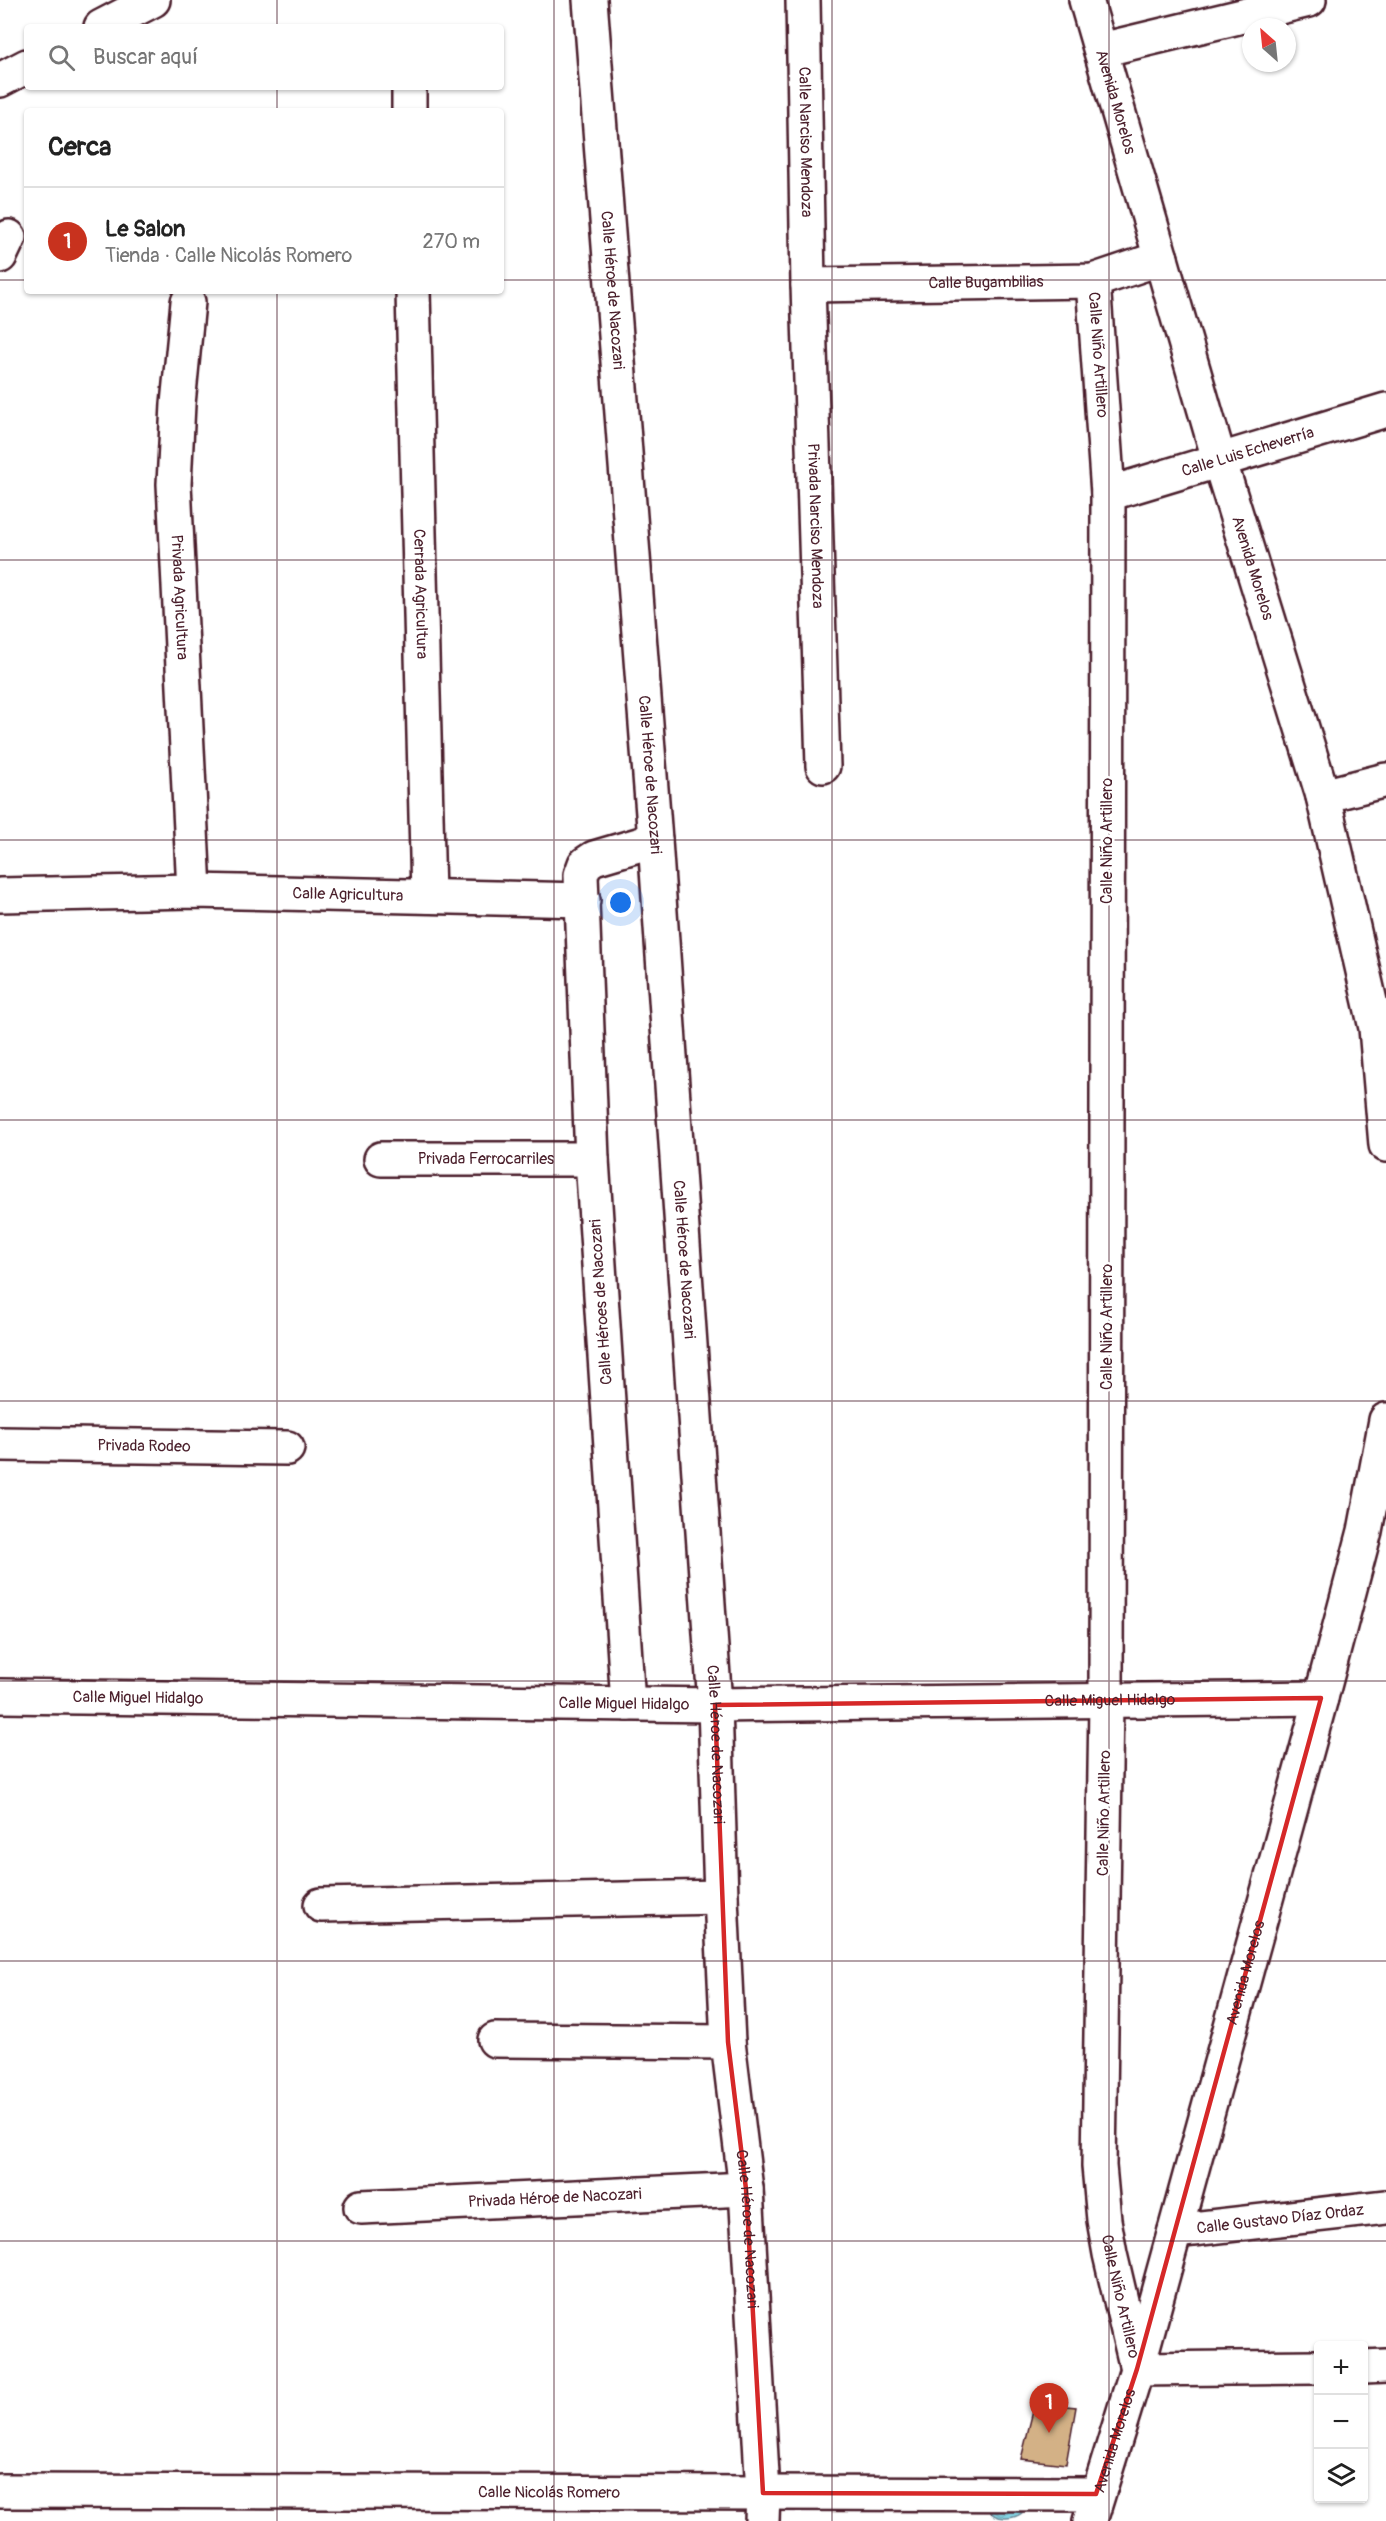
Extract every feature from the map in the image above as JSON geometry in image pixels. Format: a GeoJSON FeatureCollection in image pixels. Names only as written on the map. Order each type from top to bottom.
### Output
{"type":"FeatureCollection","features":[{"type":"Feature","properties":{"kind":"street","name":"Calle Héroe de Nacozari"},"geometry":{"type":"LineString","coordinates":[[590,0],[655,840],[715,1705],[728,2042],[746,2189],[762,2507]]}},
{"type":"Feature","properties":{"kind":"street","name":"Calle Narciso Mendoza"},"geometry":{"type":"LineString","coordinates":[[803,0],[808,285]]}},
{"type":"Feature","properties":{"kind":"street","name":"Avenida Morelos"},"geometry":{"type":"LineString","coordinates":[[1086,0],[1219,459],[1323,796],[1381,1026],[1386,1145]]}},
{"type":"Feature","properties":{"kind":"street"},"geometry":{"type":"LineString","coordinates":[[1101,50],[1309,0]]}},
{"type":"Feature","properties":{"kind":"street"},"geometry":{"type":"LineString","coordinates":[[107,24],[150,1]]}},
{"type":"Feature","properties":{"kind":"street"},"geometry":{"type":"LineString","coordinates":[[0,80],[24,68]]}},
{"type":"Feature","properties":{"kind":"street","name":"Calle Bugambilias"},"geometry":{"type":"LineString","coordinates":[[808,285],[1093,281],[1161,258]]}},
{"type":"Feature","properties":{"kind":"street","name":"Calle Niño Artillero"},"geometry":{"type":"LineString","coordinates":[[1093,281],[1108,494],[1106,1702],[1099,2166],[1110,2254],[1137,2369]]}},
{"type":"Feature","properties":{"kind":"street","name":"Privada Narciso Mendoza"},"geometry":{"type":"LineString","coordinates":[[808,285],[823,766]]}},
{"type":"Feature","properties":{"kind":"street","name":"Cerrada Agricultura"},"geometry":{"type":"LineString","coordinates":[[413,294],[428,896]]}},
{"type":"Feature","properties":{"kind":"street","name":"Privada Agricultura"},"geometry":{"type":"LineString","coordinates":[[188,303],[178,404],[174,484],[194,891]]}},
{"type":"Feature","properties":{"kind":"street","name":"Calle Luis Echeverría"},"geometry":{"type":"LineString","coordinates":[[1108,494],[1386,410]]}},
{"type":"Feature","properties":{"kind":"street"},"geometry":{"type":"LineString","coordinates":[[1323,796],[1386,780]]}},
{"type":"Feature","properties":{"kind":"street"},"geometry":{"type":"LineString","coordinates":[[583,900],[581,876],[585,864],[594,858],[655,840]]}},
{"type":"Feature","properties":{"kind":"street","name":"Calle Agricultura"},"geometry":{"type":"LineString","coordinates":[[0,895],[194,891],[583,900]]}},
{"type":"Feature","properties":{"kind":"street","name":"Calle Héroes de Nacozari"},"geometry":{"type":"LineString","coordinates":[[583,900],[592,1159],[627,1704]]}},
{"type":"Feature","properties":{"kind":"street","name":"Privada Ferrocarriles"},"geometry":{"type":"LineString","coordinates":[[381,1159],[592,1159]]}},
{"type":"Feature","properties":{"kind":"street","name":"Avenida Morelos"},"geometry":{"type":"LineString","coordinates":[[1093,2507],[1137,2369],[1321,1698],[1365,1531],[1386,1420]]}},
{"type":"Feature","properties":{"kind":"street","name":"Privada Rodeo"},"geometry":{"type":"LineString","coordinates":[[0,1444],[287,1448]]}},
{"type":"Feature","properties":{"kind":"street","name":"Calle Miguel Hidalgo"},"geometry":{"type":"LineString","coordinates":[[0,1696],[715,1705],[1321,1698]]}},
{"type":"Feature","properties":{"kind":"street"},"geometry":{"type":"LineString","coordinates":[[321,1905],[721,1897]]}},
{"type":"Feature","properties":{"kind":"street"},"geometry":{"type":"LineString","coordinates":[[495,2040],[728,2042]]}},
{"type":"Feature","properties":{"kind":"street","name":"Privada Héroe de Nacozari"},"geometry":{"type":"LineString","coordinates":[[361,2207],[746,2189]]}},
{"type":"Feature","properties":{"kind":"street","name":"Calle Gustavo Díaz Ordaz"},"geometry":{"type":"LineString","coordinates":[[1175,2231],[1386,2207]]}},
{"type":"Feature","properties":{"kind":"street"},"geometry":{"type":"LineString","coordinates":[[1368,2367],[1386,2366]]}},
{"type":"Feature","properties":{"kind":"street"},"geometry":{"type":"LineString","coordinates":[[1137,2369],[1314,2367]]}},
{"type":"Feature","properties":{"kind":"street","name":"Calle Nicolás Romero"},"geometry":{"type":"LineString","coordinates":[[0,2491],[762,2507],[1093,2507]]}},
{"type":"Feature","properties":{"kind":"highlighted area"},"geometry":{"type":"Polygon","coordinates":[[[1321,1698],[1137,2369],[1096,2494],[763,2493],[746,2189],[728,2042],[715,1705],[1321,1698]]]}},
{"type":"Feature","properties":{"kind":"water"},"geometry":{"type":"Polygon","coordinates":[[[987,2508],[1025,2510],[1011,2518],[1005,2518],[995,2515],[987,2508]]]}},
{"type":"Feature","properties":{"kind":"building"},"geometry":{"type":"Polygon","coordinates":[[[1035,2403],[1076,2407],[1066,2464],[1021,2459],[1035,2403]]]}},
{"type":"Feature","properties":{"kind":"place","name":"Le Salon"},"geometry":{"type":"Point","coordinates":[1049,2433]}}]}
